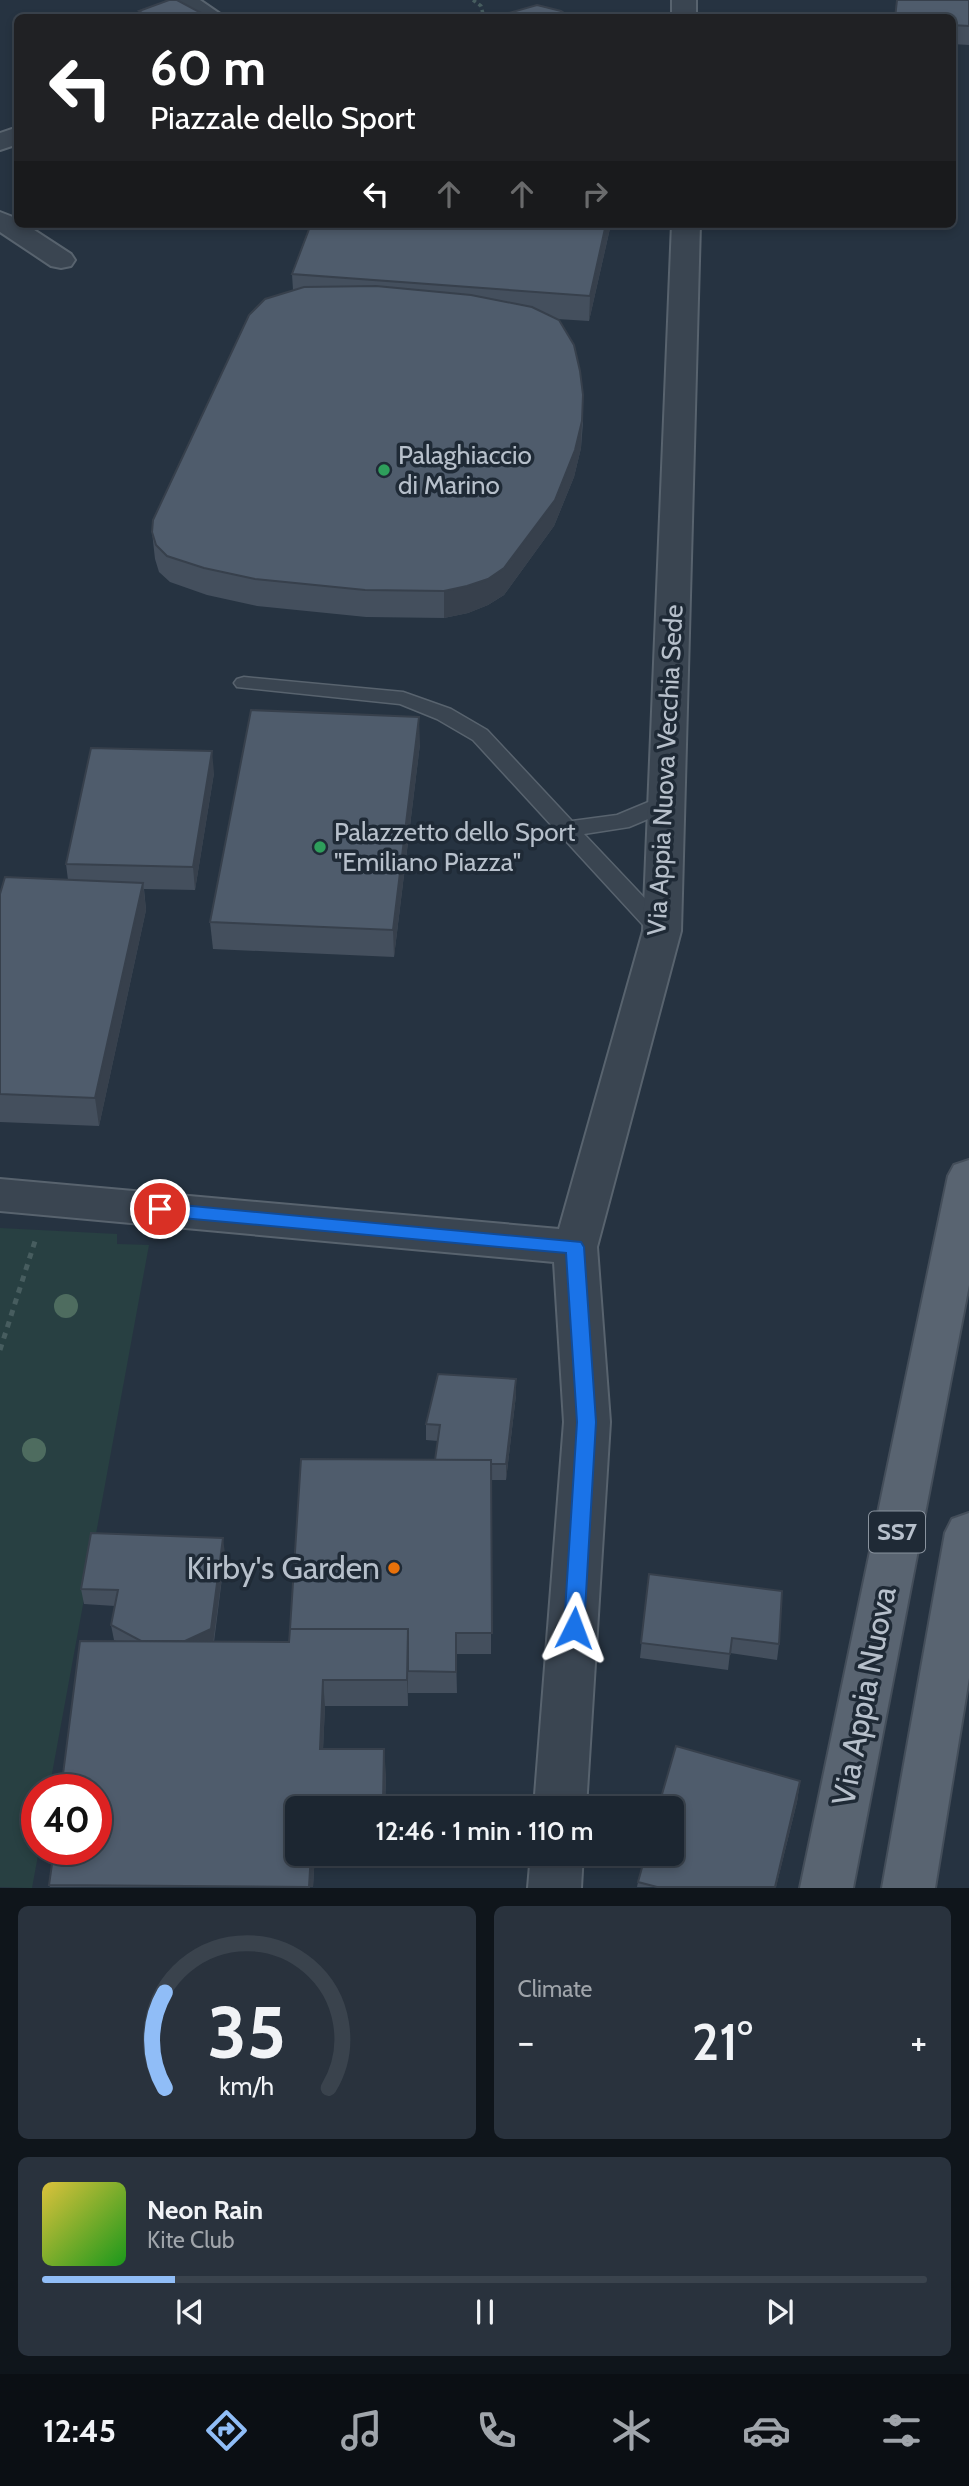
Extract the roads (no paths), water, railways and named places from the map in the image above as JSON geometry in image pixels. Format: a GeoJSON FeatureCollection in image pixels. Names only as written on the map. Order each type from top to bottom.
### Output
{"type":"FeatureCollection","features":[{"type":"Feature","properties":{"kind":"main road","name":"Via Appia Nuova"},"geometry":{"type":"LineString","coordinates":[[826,1888],[969,1176]]}},
{"type":"Feature","properties":{"kind":"main road"},"geometry":{"type":"LineString","coordinates":[[908,1888],[969,1533]]}},
{"type":"Feature","properties":{"kind":"street"},"geometry":{"type":"LineString","coordinates":[[183,0],[207,14]]}},
{"type":"Feature","properties":{"kind":"street"},"geometry":{"type":"LineString","coordinates":[[0,220],[61,260]]}},
{"type":"Feature","properties":{"kind":"street","name":"Via Appia Nuova Vecchia Sede"},"geometry":{"type":"LineString","coordinates":[[561,1796],[587,1422],[575,1247],[662,931],[686,228]]}},
{"type":"Feature","properties":{"kind":"street"},"geometry":{"type":"LineString","coordinates":[[0,1195],[575,1247]]}},
{"type":"Feature","properties":{"kind":"street"},"geometry":{"type":"LineString","coordinates":[[554,1888],[556,1866]]}},
{"type":"Feature","properties":{"kind":"lane"},"geometry":{"type":"LineString","coordinates":[[244,683],[403,698],[480,734],[662,931]]}},
{"type":"Feature","properties":{"kind":"lane"},"geometry":{"type":"LineString","coordinates":[[565,829],[621,822],[666,803]]}},
{"type":"Feature","properties":{"kind":"place","name":"Palaghiaccio di Marino"},"geometry":{"type":"Point","coordinates":[384,470]}},
{"type":"Feature","properties":{"kind":"place","name":"Palazzetto dello Sport \"Emiliano Piazza\""},"geometry":{"type":"Point","coordinates":[320,847]}},
{"type":"Feature","properties":{"kind":"place","name":"Kirby's Garden"},"geometry":{"type":"Point","coordinates":[394,1568]}}]}
